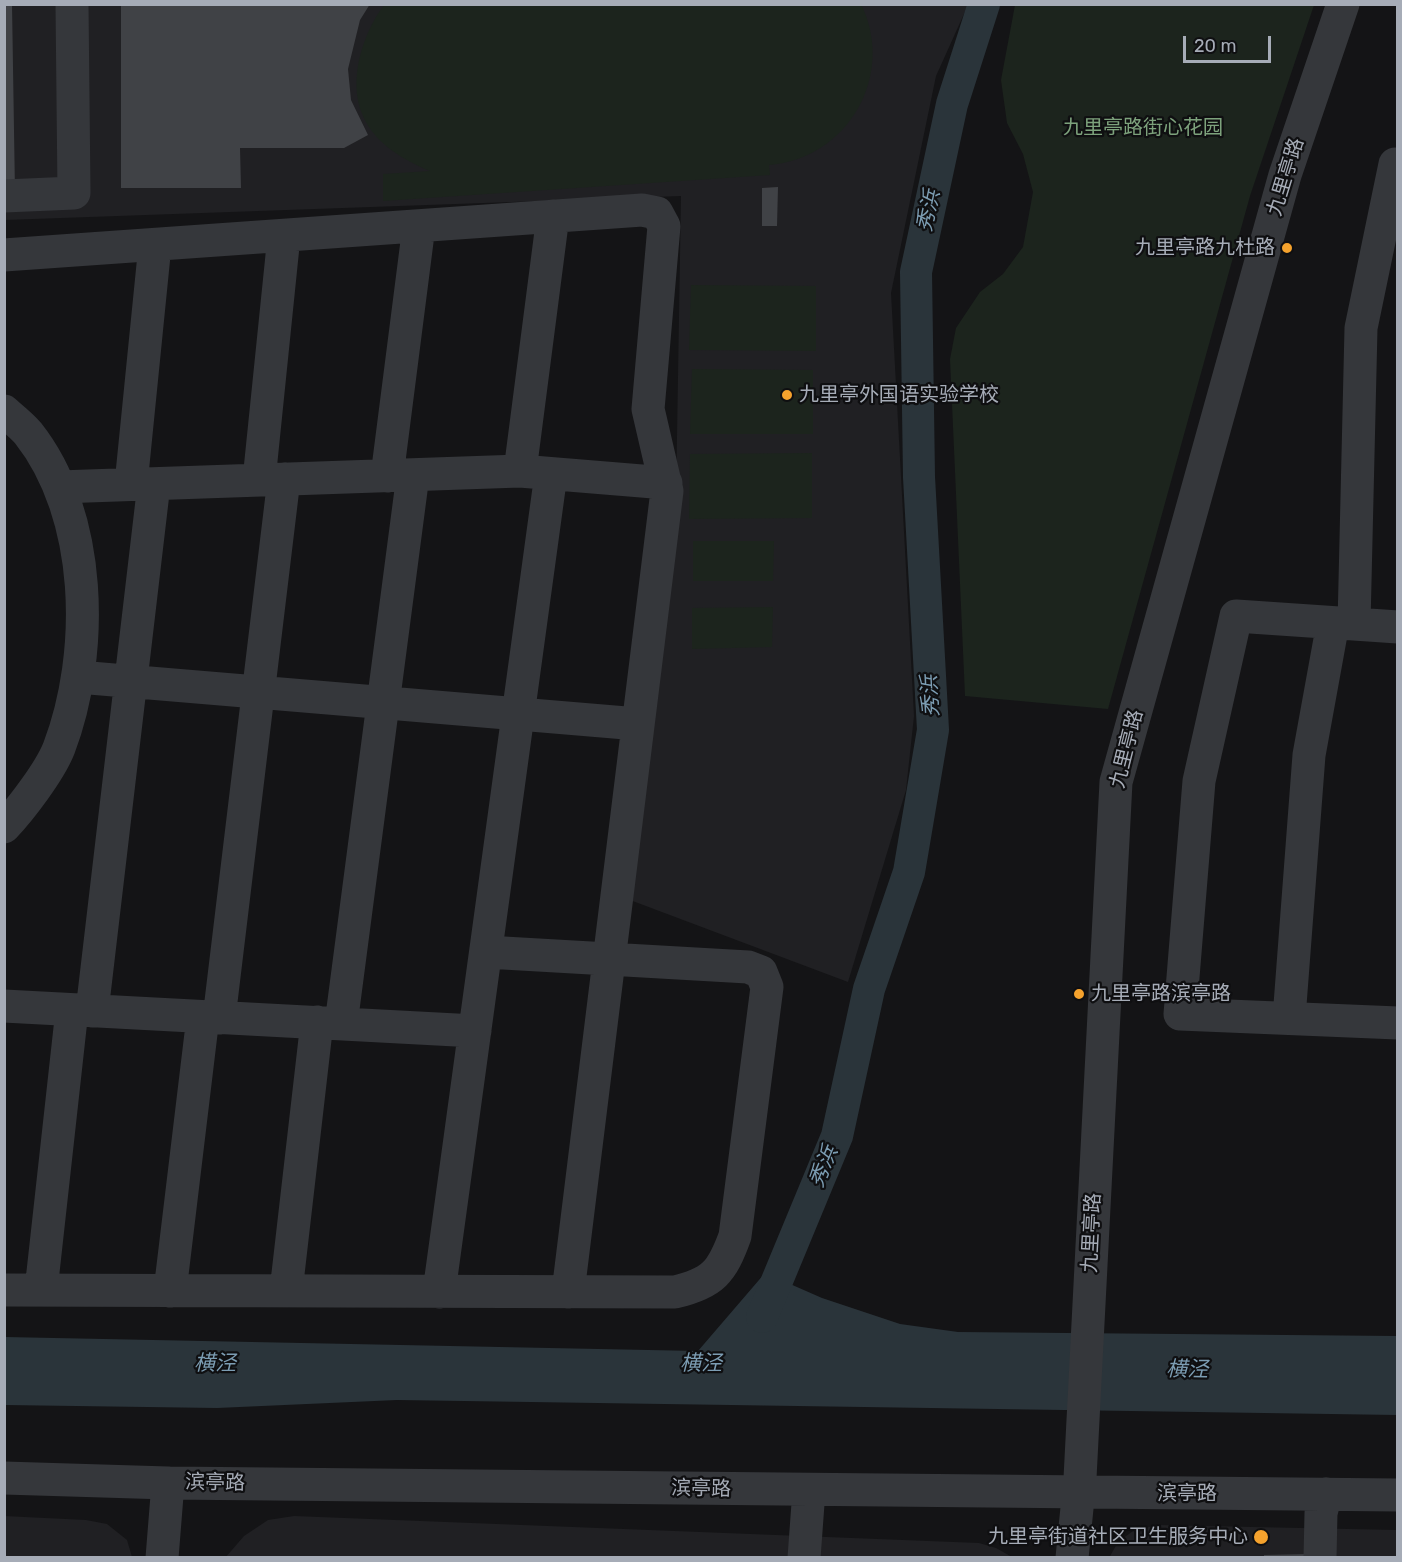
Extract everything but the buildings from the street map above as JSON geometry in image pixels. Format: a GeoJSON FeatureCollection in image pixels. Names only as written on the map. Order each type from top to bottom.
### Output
{"type":"FeatureCollection","features":[{"type":"Feature","properties":{"kind":"street"},"geometry":{"type":"LineString","coordinates":[[4,196],[74,193],[72,4]]}},
{"type":"Feature","properties":{"kind":"street","name":"九里亭路"},"geometry":{"type":"LineString","coordinates":[[1072,1557],[1082,1432],[1116,782],[1285,176],[1343,4]]}},
{"type":"Feature","properties":{"kind":"street"},"geometry":{"type":"LineString","coordinates":[[1289,1018],[1309,755],[1343,623],[1361,328],[1395,164],[1398,165]]}},
{"type":"Feature","properties":{"kind":"street"},"geometry":{"type":"LineString","coordinates":[[5,256],[642,210],[657,213],[664,226],[648,409],[667,491],[568,1292]]}},
{"type":"Feature","properties":{"kind":"street"},"geometry":{"type":"LineString","coordinates":[[440,1292],[518,714],[553,216]]}},
{"type":"Feature","properties":{"kind":"street"},"geometry":{"type":"LineString","coordinates":[[286,1291],[383,702],[419,226]]}},
{"type":"Feature","properties":{"kind":"street"},"geometry":{"type":"LineString","coordinates":[[170,1291],[258,692],[284,236]]}},
{"type":"Feature","properties":{"kind":"street"},"geometry":{"type":"LineString","coordinates":[[41,1290],[131,681],[155,245]]}},
{"type":"Feature","properties":{"kind":"street"},"geometry":{"type":"LineString","coordinates":[[4,411],[28,433],[60,487],[77,553],[84,617],[78,676],[58,749],[19,811],[4,827]]}},
{"type":"Feature","properties":{"kind":"street"},"geometry":{"type":"LineString","coordinates":[[60,487],[535,472],[666,483]]}},
{"type":"Feature","properties":{"kind":"street"},"geometry":{"type":"LineString","coordinates":[[1398,627],[1236,616],[1199,781],[1180,1014],[1398,1023]]}},
{"type":"Feature","properties":{"kind":"street"},"geometry":{"type":"LineString","coordinates":[[78,676],[638,724]]}},
{"type":"Feature","properties":{"kind":"street"},"geometry":{"type":"LineString","coordinates":[[4,1290],[675,1293],[701,1286],[724,1267],[735,1236],[767,987],[761,972],[748,967],[486,952]]}},
{"type":"Feature","properties":{"kind":"street"},"geometry":{"type":"LineString","coordinates":[[4,1006],[475,1031]]}},
{"type":"Feature","properties":{"kind":"street","name":"滨亭路"},"geometry":{"type":"LineString","coordinates":[[4,1478],[168,1483],[1398,1495]]}},
{"type":"Feature","properties":{"kind":"street"},"geometry":{"type":"LineString","coordinates":[[162,1557],[168,1483]]}},
{"type":"Feature","properties":{"kind":"street"},"geometry":{"type":"LineString","coordinates":[[804,1557],[809,1490]]}},
{"type":"Feature","properties":{"kind":"street"},"geometry":{"type":"LineString","coordinates":[[1320,1557],[1321,1513],[1336,1494],[1342,1508],[1343,1557]]}},
{"type":"Feature","properties":{"kind":"shaded area","name":"九里亭外国语实验学校"},"geometry":{"type":"Polygon","coordinates":[[[4,5],[968,5],[936,76],[891,293],[914,716],[906,790],[848,982],[630,900],[676,497],[681,196],[5,220],[4,5]]]}},
{"type":"Feature","properties":{"kind":"shaded area"},"geometry":{"type":"Polygon","coordinates":[[[4,1516],[86,1520],[107,1524],[127,1540],[132,1557],[5,1557],[4,1516]]]}},
{"type":"Feature","properties":{"kind":"shaded area"},"geometry":{"type":"Polygon","coordinates":[[[294,1516],[979,1543],[996,1548],[1012,1557],[225,1558],[244,1536],[268,1520],[294,1516]]]}},
{"type":"Feature","properties":{"kind":"shaded area","name":"九里亭街道社区卫生服务中心"},"geometry":{"type":"Polygon","coordinates":[[[1157,1525],[1397,1530],[1397,1557],[1109,1558],[1118,1542],[1133,1531],[1157,1525]]]}},
{"type":"Feature","properties":{"kind":"green space"},"geometry":{"type":"Polygon","coordinates":[[[861,4],[870,31],[872,58],[868,85],[858,109],[842,130],[822,147],[797,159],[769,165],[770,175],[383,201],[383,174],[430,171],[410,162],[383,143],[368,126],[358,102],[357,73],[364,43],[376,16],[384,5],[861,4]]]}},
{"type":"Feature","properties":{"kind":"green space","name":"九里亭路街心花园"},"geometry":{"type":"Polygon","coordinates":[[[1015,5],[1314,5],[1250,196],[1108,709],[965,696],[950,359],[956,328],[980,292],[1003,274],[1023,247],[1033,192],[1023,154],[1007,123],[1001,80],[1015,5]]]}},
{"type":"Feature","properties":{"kind":"green space"},"geometry":{"type":"Polygon","coordinates":[[[691,285],[816,286],[816,351],[689,350],[691,285]]]}},
{"type":"Feature","properties":{"kind":"green space"},"geometry":{"type":"Polygon","coordinates":[[[692,369],[813,370],[813,434],[690,434],[692,369]]]}},
{"type":"Feature","properties":{"kind":"green space"},"geometry":{"type":"Polygon","coordinates":[[[812,453],[812,518],[689,519],[690,454],[812,453]]]}},
{"type":"Feature","properties":{"kind":"green space"},"geometry":{"type":"Polygon","coordinates":[[[693,541],[774,541],[773,581],[693,581],[693,541]]]}},
{"type":"Feature","properties":{"kind":"green space"},"geometry":{"type":"Polygon","coordinates":[[[773,607],[772,647],[692,649],[692,608],[773,607]]]}},
{"type":"Feature","properties":{"kind":"water","name":"横泾"},"geometry":{"type":"Polygon","coordinates":[[[765,1273],[822,1298],[900,1324],[958,1332],[1397,1336],[1397,1415],[397,1400],[217,1408],[5,1405],[5,1337],[698,1351],[765,1273]]]}},
{"type":"Feature","properties":{"kind":"waterway","name":"秀浜"},"geometry":{"type":"LineString","coordinates":[[762,1317],[837,1136],[869,989],[909,872],[933,730],[919,477],[916,272],[952,104],[984,4]]}},
{"type":"Feature","properties":{"kind":"place","name":"九里亭路九杜路"},"geometry":{"type":"Point","coordinates":[1287,248]}},
{"type":"Feature","properties":{"kind":"place","name":"九里亭外国语实验学校"},"geometry":{"type":"Point","coordinates":[787,395]}},
{"type":"Feature","properties":{"kind":"place","name":"九里亭路滨亭路"},"geometry":{"type":"Point","coordinates":[1079,994]}},
{"type":"Feature","properties":{"kind":"place","name":"九里亭街道社区卫生服务中心"},"geometry":{"type":"Point","coordinates":[1261,1537]}}]}
